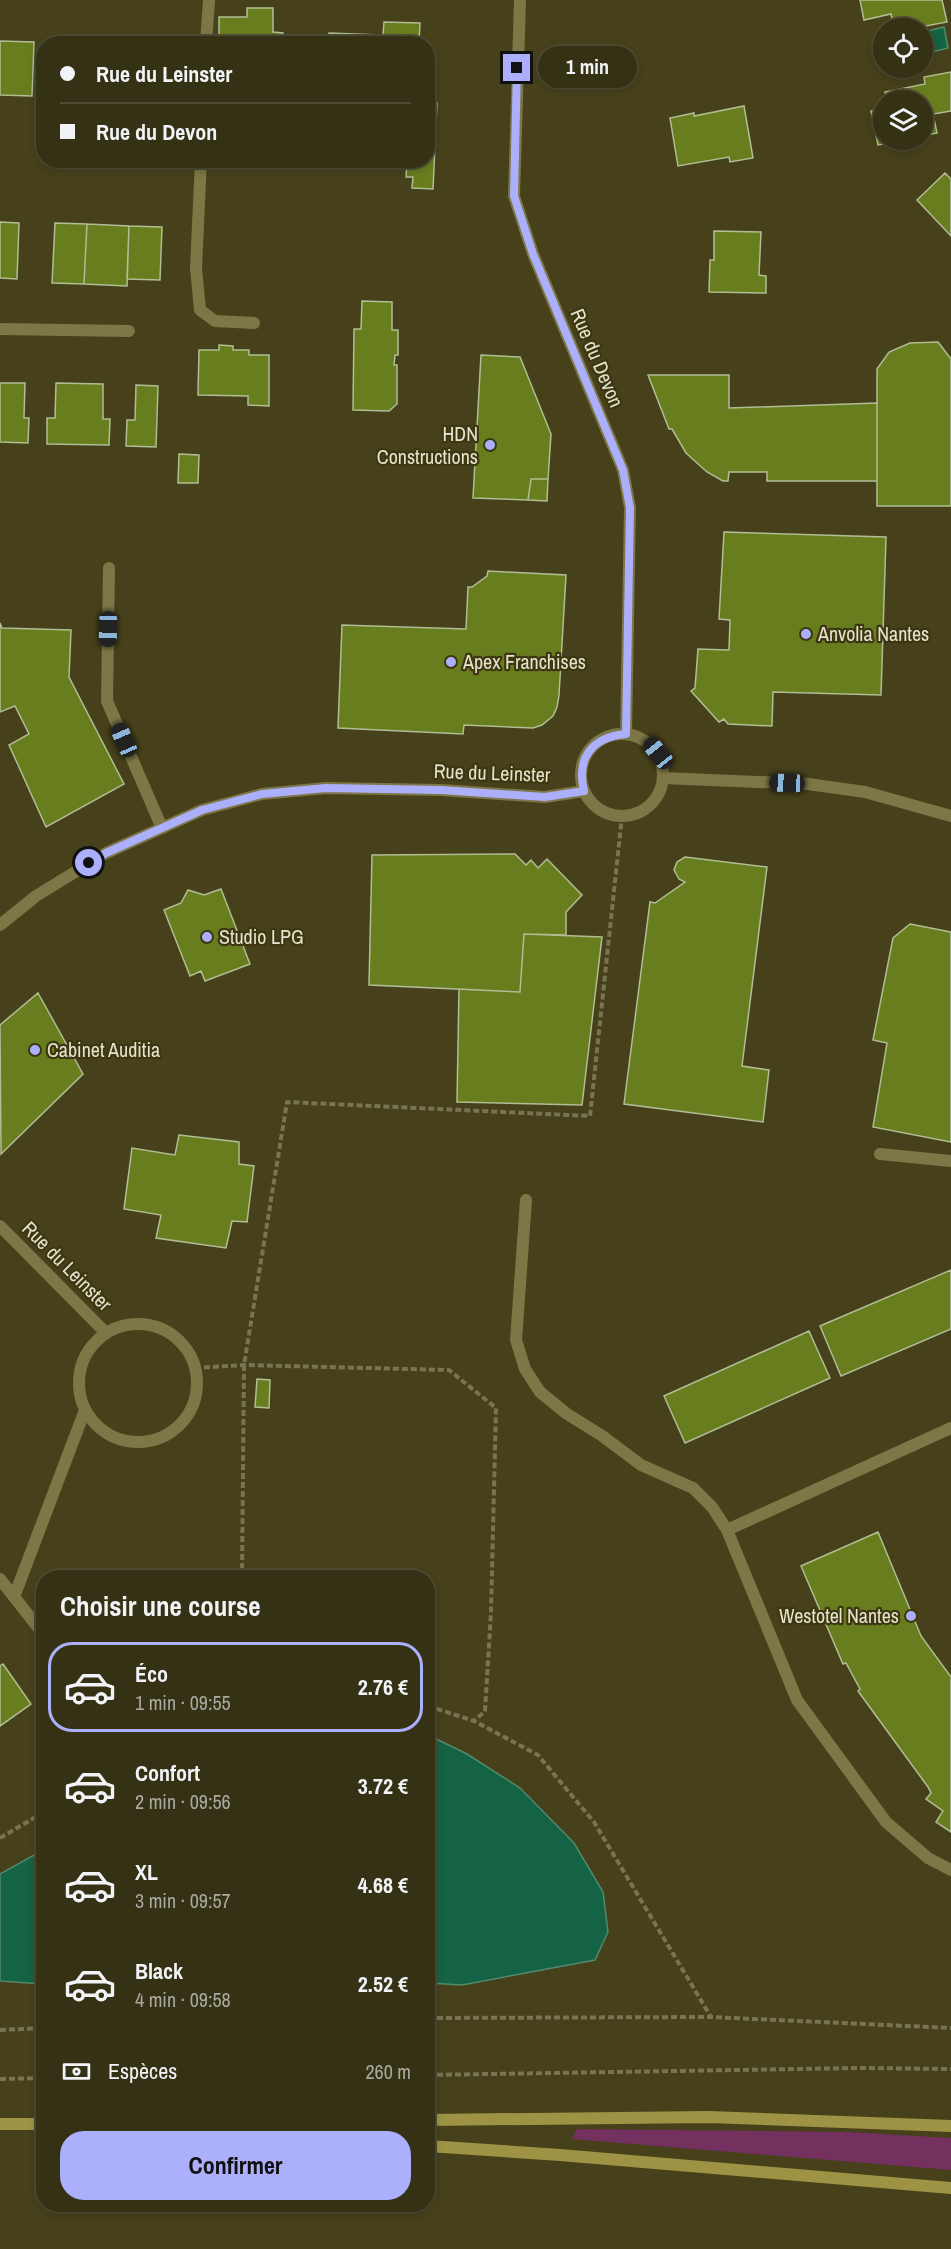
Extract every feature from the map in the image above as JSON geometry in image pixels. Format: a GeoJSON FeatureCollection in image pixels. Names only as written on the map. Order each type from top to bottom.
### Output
{"type":"FeatureCollection","features":[{"type":"Feature","properties":{"kind":"main road"},"geometry":{"type":"LineString","coordinates":[[435,2120],[710,2117],[951,2126]]}},
{"type":"Feature","properties":{"kind":"main road"},"geometry":{"type":"LineString","coordinates":[[0,2124],[36,2124]]}},
{"type":"Feature","properties":{"kind":"main road"},"geometry":{"type":"LineString","coordinates":[[435,2146],[951,2187]]}},
{"type":"Feature","properties":{"kind":"street"},"geometry":{"type":"LineString","coordinates":[[207,36],[209,0]]}},
{"type":"Feature","properties":{"kind":"street","name":"Rue du Devon"},"geometry":{"type":"LineString","coordinates":[[520,0],[514,196],[533,254],[623,470],[630,508],[626,734]]}},
{"type":"Feature","properties":{"kind":"street"},"geometry":{"type":"LineString","coordinates":[[201,168],[196,268],[200,310],[215,321],[254,323]]}},
{"type":"Feature","properties":{"kind":"street"},"geometry":{"type":"LineString","coordinates":[[0,329],[129,331]]}},
{"type":"Feature","properties":{"kind":"street"},"geometry":{"type":"LineString","coordinates":[[110,568],[107,701],[162,828]]}},
{"type":"Feature","properties":{"kind":"street"},"geometry":{"type":"LineString","coordinates":[[626,734],[639,737],[658,753],[663,778],[661,790],[655,801],[646,809],[635,814],[622,816],[611,815],[600,810],[590,801],[584,791],[581,777],[583,763],[589,750],[599,741],[612,735],[626,734]]}},
{"type":"Feature","properties":{"kind":"street"},"geometry":{"type":"LineString","coordinates":[[663,778],[808,783],[865,792],[951,816]]}},
{"type":"Feature","properties":{"kind":"street","name":"Rue du Leinster"},"geometry":{"type":"LineString","coordinates":[[0,926],[36,896],[96,859],[202,810],[262,794],[326,788],[441,790],[545,797],[584,791]]}},
{"type":"Feature","properties":{"kind":"street"},"geometry":{"type":"LineString","coordinates":[[880,1154],[951,1161]]}},
{"type":"Feature","properties":{"kind":"street"},"geometry":{"type":"LineString","coordinates":[[526,1200],[516,1340],[525,1369],[540,1392],[567,1414],[601,1435],[641,1465],[693,1488],[712,1507],[727,1530],[797,1700],[886,1822],[928,1858],[951,1870]]}},
{"type":"Feature","properties":{"kind":"street","name":"Rue du Leinster"},"geometry":{"type":"LineString","coordinates":[[0,1226],[106,1333]]}},
{"type":"Feature","properties":{"kind":"street","name":"Rue du Leinster"},"geometry":{"type":"LineString","coordinates":[[85,1410],[80,1394],[79,1376],[84,1360],[93,1345],[106,1333],[123,1325],[141,1324],[160,1328],[175,1337],[188,1351],[195,1368]]}},
{"type":"Feature","properties":{"kind":"street"},"geometry":{"type":"LineString","coordinates":[[85,1410],[97,1426],[113,1437],[131,1442],[159,1438],[183,1422],[193,1405],[197,1387],[195,1368]]}},
{"type":"Feature","properties":{"kind":"street"},"geometry":{"type":"LineString","coordinates":[[14,1597],[85,1410]]}},
{"type":"Feature","properties":{"kind":"street"},"geometry":{"type":"LineString","coordinates":[[727,1530],[951,1428]]}},
{"type":"Feature","properties":{"kind":"street"},"geometry":{"type":"LineString","coordinates":[[0,1579],[36,1625]]}},
{"type":"Feature","properties":{"kind":"path"},"geometry":{"type":"LineString","coordinates":[[242,1570],[244,1365],[287,1102],[590,1116],[622,816]]}},
{"type":"Feature","properties":{"kind":"path"},"geometry":{"type":"LineString","coordinates":[[195,1368],[244,1365],[449,1370],[496,1408],[491,1612],[485,1711],[474,1721]]}},
{"type":"Feature","properties":{"kind":"path"},"geometry":{"type":"LineString","coordinates":[[435,1708],[474,1721],[538,1755],[594,1822],[711,2017]]}},
{"type":"Feature","properties":{"kind":"path"},"geometry":{"type":"LineString","coordinates":[[0,1838],[36,1817]]}},
{"type":"Feature","properties":{"kind":"path"},"geometry":{"type":"LineString","coordinates":[[435,2018],[711,2017],[951,2028]]}},
{"type":"Feature","properties":{"kind":"path"},"geometry":{"type":"LineString","coordinates":[[0,2030],[36,2028]]}},
{"type":"Feature","properties":{"kind":"path"},"geometry":{"type":"LineString","coordinates":[[435,2075],[860,2068],[951,2069]]}},
{"type":"Feature","properties":{"kind":"path"},"geometry":{"type":"LineString","coordinates":[[0,2079],[36,2079]]}},
{"type":"Feature","properties":{"kind":"shaded area"},"geometry":{"type":"Polygon","coordinates":[[[944,27],[948,48],[933,52],[933,30],[944,27]]]}},
{"type":"Feature","properties":{"kind":"shaded area"},"geometry":{"type":"Polygon","coordinates":[[[435,1738],[467,1754],[520,1788],[574,1843],[603,1892],[608,1932],[595,1960],[462,1985],[435,1983],[435,1738]]]}},
{"type":"Feature","properties":{"kind":"shaded area"},"geometry":{"type":"Polygon","coordinates":[[[36,1854],[36,1984],[0,1981],[0,1874],[36,1854]]]}},
{"type":"Feature","properties":{"kind":"shaded area"},"geometry":{"type":"Polygon","coordinates":[[[577,2129],[848,2132],[951,2138],[951,2170],[572,2139],[577,2129]]]}},
{"type":"Feature","properties":{"kind":"building"},"geometry":{"type":"Polygon","coordinates":[[[860,0],[942,0],[947,22],[933,25],[933,18],[892,18],[891,14],[864,20],[860,0]]]}},
{"type":"Feature","properties":{"kind":"building"},"geometry":{"type":"Polygon","coordinates":[[[247,8],[273,8],[273,32],[283,33],[283,36],[219,36],[219,17],[247,17],[247,8]]]}},
{"type":"Feature","properties":{"kind":"building"},"geometry":{"type":"Polygon","coordinates":[[[384,22],[420,23],[419,36],[329,36],[329,33],[383,35],[384,22]]]}},
{"type":"Feature","properties":{"kind":"building"},"geometry":{"type":"Polygon","coordinates":[[[0,41],[34,42],[32,96],[0,95],[0,41]]]}},
{"type":"Feature","properties":{"kind":"building"},"geometry":{"type":"Polygon","coordinates":[[[951,72],[951,111],[933,114],[933,90],[895,90],[925,84],[924,78],[933,78],[933,75],[951,72]]]}},
{"type":"Feature","properties":{"kind":"building"},"geometry":{"type":"Polygon","coordinates":[[[435,103],[437,103],[435,146],[435,103]]]}},
{"type":"Feature","properties":{"kind":"building"},"geometry":{"type":"Polygon","coordinates":[[[744,106],[753,158],[730,162],[729,157],[678,166],[670,118],[694,113],[694,116],[744,106]]]}},
{"type":"Feature","properties":{"kind":"building"},"geometry":{"type":"Polygon","coordinates":[[[933,114],[937,133],[933,134],[933,114]]]}},
{"type":"Feature","properties":{"kind":"building"},"geometry":{"type":"Polygon","coordinates":[[[407,168],[434,168],[433,189],[412,188],[413,177],[406,177],[407,168]]]}},
{"type":"Feature","properties":{"kind":"building"},"geometry":{"type":"Polygon","coordinates":[[[945,173],[951,179],[951,236],[917,200],[945,173]]]}},
{"type":"Feature","properties":{"kind":"building"},"geometry":{"type":"Polygon","coordinates":[[[0,222],[19,223],[17,279],[0,278],[0,222]]]}},
{"type":"Feature","properties":{"kind":"building"},"geometry":{"type":"Polygon","coordinates":[[[55,223],[87,224],[84,284],[52,283],[55,223]]]}},
{"type":"Feature","properties":{"kind":"building"},"geometry":{"type":"Polygon","coordinates":[[[87,224],[129,226],[127,286],[84,284],[87,224]]]}},
{"type":"Feature","properties":{"kind":"building"},"geometry":{"type":"Polygon","coordinates":[[[129,226],[162,227],[160,280],[127,279],[129,226]]]}},
{"type":"Feature","properties":{"kind":"building"},"geometry":{"type":"Polygon","coordinates":[[[714,231],[761,232],[759,275],[766,276],[766,293],[709,292],[710,260],[714,260],[714,231]]]}},
{"type":"Feature","properties":{"kind":"building"},"geometry":{"type":"Polygon","coordinates":[[[362,301],[392,302],[392,330],[398,330],[398,355],[395,355],[394,365],[397,365],[397,404],[389,411],[353,410],[354,329],[361,329],[362,301]]]}},
{"type":"Feature","properties":{"kind":"building"},"geometry":{"type":"Polygon","coordinates":[[[938,342],[951,359],[951,506],[877,506],[877,369],[889,352],[910,343],[938,342]]]}},
{"type":"Feature","properties":{"kind":"building"},"geometry":{"type":"Polygon","coordinates":[[[219,345],[233,346],[233,350],[249,350],[249,355],[269,355],[269,406],[248,405],[248,396],[198,395],[199,350],[219,350],[219,345]]]}},
{"type":"Feature","properties":{"kind":"building"},"geometry":{"type":"Polygon","coordinates":[[[481,355],[520,357],[551,434],[548,479],[531,479],[528,500],[473,498],[481,355]]]}},
{"type":"Feature","properties":{"kind":"building"},"geometry":{"type":"Polygon","coordinates":[[[648,375],[729,375],[729,408],[877,403],[877,481],[767,481],[767,472],[729,472],[728,481],[723,481],[707,472],[686,453],[672,429],[669,429],[648,375]]]}},
{"type":"Feature","properties":{"kind":"building"},"geometry":{"type":"Polygon","coordinates":[[[0,383],[25,383],[24,418],[29,418],[28,443],[0,442],[0,383]]]}},
{"type":"Feature","properties":{"kind":"building"},"geometry":{"type":"Polygon","coordinates":[[[56,383],[103,384],[103,419],[110,419],[109,445],[47,444],[47,418],[55,418],[56,383]]]}},
{"type":"Feature","properties":{"kind":"building"},"geometry":{"type":"Polygon","coordinates":[[[136,385],[158,386],[156,447],[126,446],[127,420],[135,420],[136,385]]]}},
{"type":"Feature","properties":{"kind":"building"},"geometry":{"type":"Polygon","coordinates":[[[179,454],[199,455],[198,483],[178,483],[179,454]]]}},
{"type":"Feature","properties":{"kind":"building"},"geometry":{"type":"Polygon","coordinates":[[[531,479],[548,479],[547,501],[528,500],[531,479]]]}},
{"type":"Feature","properties":{"kind":"building","name":"Anvolia Nantes"},"geometry":{"type":"Polygon","coordinates":[[[724,532],[886,537],[881,695],[773,692],[772,726],[728,724],[724,719],[719,722],[691,691],[695,688],[698,649],[729,650],[730,620],[719,619],[724,532]]]}},
{"type":"Feature","properties":{"kind":"building","name":"Apex Franchises"},"geometry":{"type":"Polygon","coordinates":[[[488,571],[566,575],[559,695],[553,716],[542,725],[533,728],[464,725],[463,734],[338,728],[342,625],[466,629],[468,587],[472,587],[487,576],[488,571]]]}},
{"type":"Feature","properties":{"kind":"building"},"geometry":{"type":"Polygon","coordinates":[[[0,623],[2,628],[71,630],[69,677],[124,784],[46,827],[9,745],[29,734],[15,706],[0,712],[0,623]]]}},
{"type":"Feature","properties":{"kind":"building"},"geometry":{"type":"Polygon","coordinates":[[[515,854],[526,865],[531,860],[538,868],[547,859],[582,895],[566,912],[566,935],[524,934],[520,992],[369,985],[372,855],[515,854]]]}},
{"type":"Feature","properties":{"kind":"building"},"geometry":{"type":"Polygon","coordinates":[[[685,857],[767,867],[742,1066],[769,1070],[763,1122],[624,1104],[650,902],[655,903],[685,882],[679,879],[674,870],[677,862],[685,857]]]}},
{"type":"Feature","properties":{"kind":"building","name":"Studio LPG"},"geometry":{"type":"Polygon","coordinates":[[[221,889],[250,964],[205,981],[201,971],[190,976],[164,910],[181,903],[188,890],[204,895],[221,889]]]}},
{"type":"Feature","properties":{"kind":"building"},"geometry":{"type":"Polygon","coordinates":[[[910,924],[951,932],[951,1142],[873,1127],[887,1043],[873,1040],[893,938],[910,924]]]}},
{"type":"Feature","properties":{"kind":"building"},"geometry":{"type":"Polygon","coordinates":[[[524,934],[602,937],[582,1105],[457,1102],[459,989],[520,992],[524,934]]]}},
{"type":"Feature","properties":{"kind":"building","name":"Cabinet Auditia"},"geometry":{"type":"Polygon","coordinates":[[[38,993],[83,1074],[1,1154],[0,1025],[38,993]]]}},
{"type":"Feature","properties":{"kind":"building"},"geometry":{"type":"Polygon","coordinates":[[[179,1135],[239,1142],[239,1164],[254,1166],[247,1222],[232,1221],[226,1248],[156,1238],[161,1215],[124,1209],[132,1148],[175,1155],[179,1135]]]}},
{"type":"Feature","properties":{"kind":"building"},"geometry":{"type":"Polygon","coordinates":[[[951,1270],[951,1329],[841,1376],[820,1326],[951,1270]]]}},
{"type":"Feature","properties":{"kind":"building"},"geometry":{"type":"Polygon","coordinates":[[[809,1331],[830,1378],[685,1443],[664,1396],[809,1331]]]}},
{"type":"Feature","properties":{"kind":"building"},"geometry":{"type":"Polygon","coordinates":[[[257,1379],[270,1380],[269,1408],[255,1407],[257,1379]]]}},
{"type":"Feature","properties":{"kind":"building"},"geometry":{"type":"Polygon","coordinates":[[[878,1532],[921,1636],[951,1677],[951,1832],[936,1822],[943,1811],[926,1799],[931,1793],[928,1787],[858,1691],[860,1689],[846,1663],[843,1664],[801,1566],[878,1532]]]}},
{"type":"Feature","properties":{"kind":"building"},"geometry":{"type":"Polygon","coordinates":[[[3,1664],[31,1704],[0,1726],[0,1666],[3,1664]]]}},
{"type":"Feature","properties":{"kind":"place","name":"HDN Constructions"},"geometry":{"type":"Point","coordinates":[490,445]}},
{"type":"Feature","properties":{"kind":"place","name":"Anvolia Nantes"},"geometry":{"type":"Point","coordinates":[806,634]}},
{"type":"Feature","properties":{"kind":"place","name":"Apex Franchises"},"geometry":{"type":"Point","coordinates":[451,662]}},
{"type":"Feature","properties":{"kind":"place","name":"Studio LPG"},"geometry":{"type":"Point","coordinates":[207,937]}},
{"type":"Feature","properties":{"kind":"place","name":"Cabinet Auditia"},"geometry":{"type":"Point","coordinates":[35,1050]}},
{"type":"Feature","properties":{"kind":"place","name":"Westotel Nantes"},"geometry":{"type":"Point","coordinates":[911,1616]}},
{"type":"Feature","properties":{"kind":"route"},"geometry":{"type":"LineString","coordinates":[[89,863],[106,853],[202,810],[262,794],[326,788],[441,790],[545,797],[584,791],[581,777],[583,763],[589,750],[599,741],[612,735],[626,734],[630,508],[623,470],[533,254],[514,196],[517,68]]}}]}
